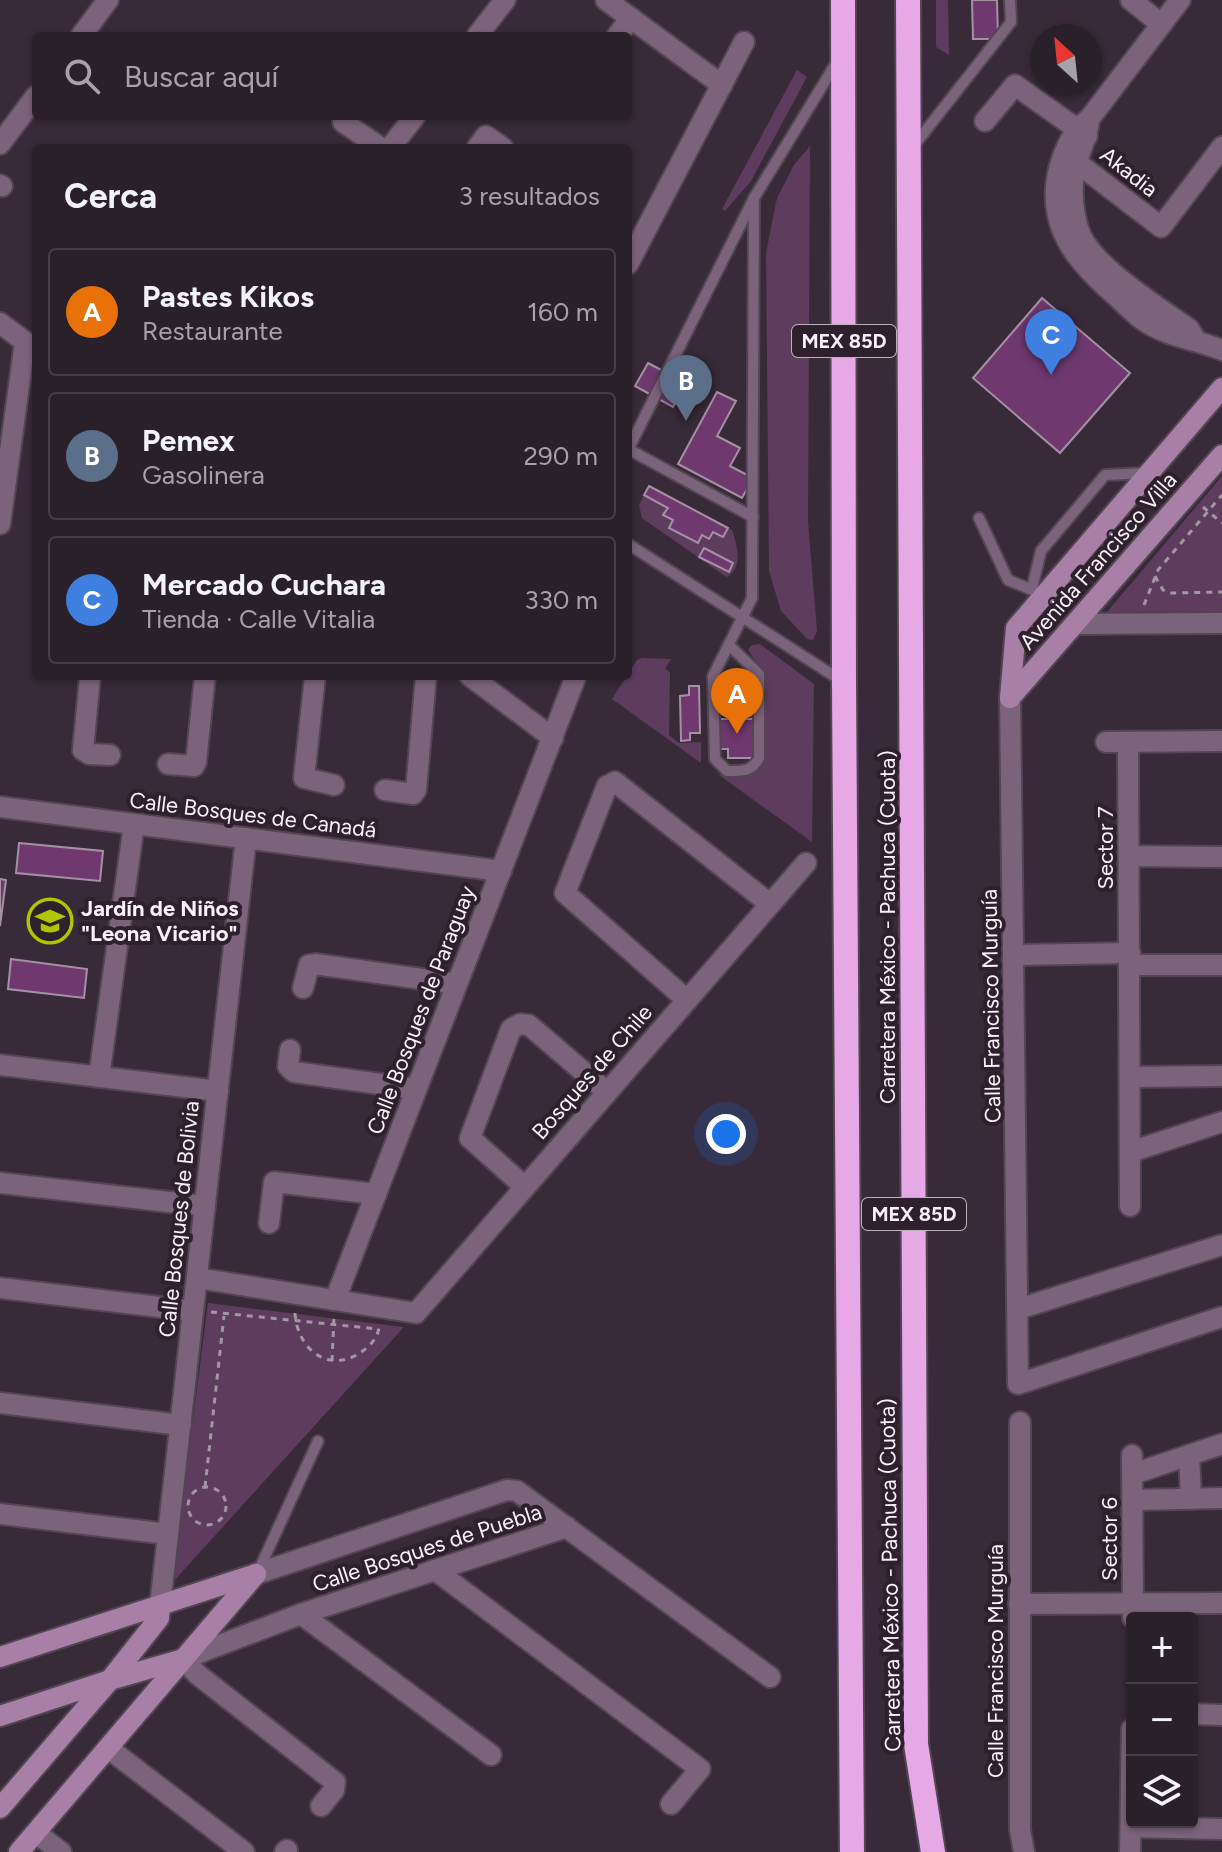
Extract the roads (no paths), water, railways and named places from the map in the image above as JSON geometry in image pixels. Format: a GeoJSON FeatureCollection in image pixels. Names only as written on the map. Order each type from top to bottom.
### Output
{"type":"FeatureCollection","features":[{"type":"Feature","properties":{"kind":"highway","name":"Carretera México - Pachuca (Cuota)"},"geometry":{"type":"LineString","coordinates":[[843,0],[852,1852]]}},
{"type":"Feature","properties":{"kind":"highway","name":"Carretera México - Pachuca (Cuota)"},"geometry":{"type":"LineString","coordinates":[[908,0],[916,1744],[933,1852]]}},
{"type":"Feature","properties":{"kind":"street"},"geometry":{"type":"LineString","coordinates":[[84,32],[108,0]]}},
{"type":"Feature","properties":{"kind":"street"},"geometry":{"type":"LineString","coordinates":[[480,32],[505,0]]}},
{"type":"Feature","properties":{"kind":"street"},"geometry":{"type":"LineString","coordinates":[[606,0],[722,85]]}},
{"type":"Feature","properties":{"kind":"street"},"geometry":{"type":"LineString","coordinates":[[1131,0],[1161,24]]}},
{"type":"Feature","properties":{"kind":"street"},"geometry":{"type":"LineString","coordinates":[[1180,0],[1084,128],[1055,185],[1056,212],[1068,244],[1144,321],[1182,340],[1195,339],[1222,350]]}},
{"type":"Feature","properties":{"kind":"street"},"geometry":{"type":"LineString","coordinates":[[620,32],[631,18]]}},
{"type":"Feature","properties":{"kind":"street"},"geometry":{"type":"LineString","coordinates":[[632,248],[744,42]]}},
{"type":"Feature","properties":{"kind":"street"},"geometry":{"type":"LineString","coordinates":[[985,121],[1015,85],[1084,128]]}},
{"type":"Feature","properties":{"kind":"street"},"geometry":{"type":"LineString","coordinates":[[0,144],[32,101]]}},
{"type":"Feature","properties":{"kind":"street"},"geometry":{"type":"LineString","coordinates":[[393,144],[412,120]]}},
{"type":"Feature","properties":{"kind":"street"},"geometry":{"type":"LineString","coordinates":[[343,122],[375,144]]}},
{"type":"Feature","properties":{"kind":"street"},"geometry":{"type":"LineString","coordinates":[[480,144],[486,136],[497,144]]}},
{"type":"Feature","properties":{"kind":"street","name":"Akadia"},"geometry":{"type":"LineString","coordinates":[[1070,157],[1161,227],[1222,147]]}},
{"type":"Feature","properties":{"kind":"street"},"geometry":{"type":"LineString","coordinates":[[0,323],[30,346],[0,524]]}},
{"type":"Feature","properties":{"kind":"street","name":"Avenida Francisco Villa"},"geometry":{"type":"LineString","coordinates":[[1016,628],[1037,593],[1151,472],[1222,388]]}},
{"type":"Feature","properties":{"kind":"street","name":"Avenida Francisco Villa"},"geometry":{"type":"LineString","coordinates":[[1010,698],[1222,455]]}},
{"type":"Feature","properties":{"kind":"street"},"geometry":{"type":"LineString","coordinates":[[1075,624],[1222,623]]}},
{"type":"Feature","properties":{"kind":"street","name":"Calle Francisco Murguía"},"geometry":{"type":"LineString","coordinates":[[1016,628],[1010,698],[1018,1384],[1222,1317]]}},
{"type":"Feature","properties":{"kind":"street"},"geometry":{"type":"LineString","coordinates":[[90,680],[83,750],[89,754],[110,755]]}},
{"type":"Feature","properties":{"kind":"street"},"geometry":{"type":"LineString","coordinates":[[168,764],[190,767],[196,762],[205,680]]}},
{"type":"Feature","properties":{"kind":"street"},"geometry":{"type":"LineString","coordinates":[[315,680],[304,778],[334,785]]}},
{"type":"Feature","properties":{"kind":"street"},"geometry":{"type":"LineString","coordinates":[[385,790],[413,794],[416,790],[426,680]]}},
{"type":"Feature","properties":{"kind":"street"},"geometry":{"type":"LineString","coordinates":[[475,680],[553,738]]}},
{"type":"Feature","properties":{"kind":"street","name":"Calle Bosques de Paraguay"},"geometry":{"type":"LineString","coordinates":[[335,1300],[575,680]]}},
{"type":"Feature","properties":{"kind":"street"},"geometry":{"type":"LineString","coordinates":[[1106,742],[1222,741]]}},
{"type":"Feature","properties":{"kind":"street","name":"Sector 7"},"geometry":{"type":"LineString","coordinates":[[1128,742],[1130,1206]]}},
{"type":"Feature","properties":{"kind":"street"},"geometry":{"type":"LineString","coordinates":[[687,1000],[565,893],[607,786],[615,782],[770,904]]}},
{"type":"Feature","properties":{"kind":"street","name":"Calle Bosques de Canadá"},"geometry":{"type":"LineString","coordinates":[[0,807],[501,871]]}},
{"type":"Feature","properties":{"kind":"street"},"geometry":{"type":"LineString","coordinates":[[99,1077],[134,824]]}},
{"type":"Feature","properties":{"kind":"street","name":"Calle Bosques de Bolivia"},"geometry":{"type":"LineString","coordinates":[[160,1606],[246,838]]}},
{"type":"Feature","properties":{"kind":"street"},"geometry":{"type":"LineString","coordinates":[[1129,856],[1222,857]]}},
{"type":"Feature","properties":{"kind":"street","name":"Bosques de Chile"},"geometry":{"type":"LineString","coordinates":[[335,1300],[416,1313],[806,863]]}},
{"type":"Feature","properties":{"kind":"street"},"geometry":{"type":"LineString","coordinates":[[1014,955],[1222,965]]}},
{"type":"Feature","properties":{"kind":"street"},"geometry":{"type":"LineString","coordinates":[[303,988],[306,970],[309,965],[315,964],[457,984]]}},
{"type":"Feature","properties":{"kind":"street"},"geometry":{"type":"LineString","coordinates":[[525,1187],[470,1138],[511,1029],[520,1024],[529,1025],[607,1092]]}},
{"type":"Feature","properties":{"kind":"street"},"geometry":{"type":"LineString","coordinates":[[290,1050],[288,1066],[294,1072],[416,1089]]}},
{"type":"Feature","properties":{"kind":"street"},"geometry":{"type":"LineString","coordinates":[[0,1065],[218,1091]]}},
{"type":"Feature","properties":{"kind":"street"},"geometry":{"type":"LineString","coordinates":[[1130,1077],[1222,1076]]}},
{"type":"Feature","properties":{"kind":"street"},"geometry":{"type":"LineString","coordinates":[[1130,1152],[1222,1122]]}},
{"type":"Feature","properties":{"kind":"street"},"geometry":{"type":"LineString","coordinates":[[269,1223],[274,1182],[376,1194]]}},
{"type":"Feature","properties":{"kind":"street"},"geometry":{"type":"LineString","coordinates":[[0,1183],[205,1206]]}},
{"type":"Feature","properties":{"kind":"street"},"geometry":{"type":"LineString","coordinates":[[1018,1309],[1222,1245]]}},
{"type":"Feature","properties":{"kind":"street"},"geometry":{"type":"LineString","coordinates":[[197,1278],[335,1300]]}},
{"type":"Feature","properties":{"kind":"street"},"geometry":{"type":"LineString","coordinates":[[0,1288],[193,1311]]}},
{"type":"Feature","properties":{"kind":"street"},"geometry":{"type":"LineString","coordinates":[[0,1403],[181,1425]]}},
{"type":"Feature","properties":{"kind":"street","name":"Calle Francisco Murguía"},"geometry":{"type":"LineString","coordinates":[[1020,1422],[1020,1830],[1024,1852]]}},
{"type":"Feature","properties":{"kind":"street","name":"Sector 6"},"geometry":{"type":"LineString","coordinates":[[1019,1604],[1133,1611],[1132,1464],[1189,1455],[1222,1444]]}},
{"type":"Feature","properties":{"kind":"street"},"geometry":{"type":"LineString","coordinates":[[1189,1455],[1191,1499]]}},
{"type":"Feature","properties":{"kind":"street","name":"Calle Bosques de Puebla"},"geometry":{"type":"LineString","coordinates":[[0,1657],[507,1490],[517,1491],[567,1527]]}},
{"type":"Feature","properties":{"kind":"street"},"geometry":{"type":"LineString","coordinates":[[1134,1500],[1222,1498]]}},
{"type":"Feature","properties":{"kind":"street"},"geometry":{"type":"LineString","coordinates":[[0,1514],[168,1534]]}},
{"type":"Feature","properties":{"kind":"street"},"geometry":{"type":"LineString","coordinates":[[567,1527],[770,1677]]}},
{"type":"Feature","properties":{"kind":"street","name":"Calle Bosques de Puebla"},"geometry":{"type":"LineString","coordinates":[[0,1716],[183,1659],[301,1614],[567,1527]]}},
{"type":"Feature","properties":{"kind":"street"},"geometry":{"type":"LineString","coordinates":[[435,1570],[700,1769],[671,1804]]}},
{"type":"Feature","properties":{"kind":"street"},"geometry":{"type":"LineString","coordinates":[[19,1852],[256,1574]]}},
{"type":"Feature","properties":{"kind":"street"},"geometry":{"type":"LineString","coordinates":[[1133,1611],[1222,1603]]}},
{"type":"Feature","properties":{"kind":"street"},"geometry":{"type":"LineString","coordinates":[[0,1808],[110,1680],[159,1618],[160,1606]]}},
{"type":"Feature","properties":{"kind":"street"},"geometry":{"type":"LineString","coordinates":[[301,1614],[491,1755]]}},
{"type":"Feature","properties":{"kind":"street"},"geometry":{"type":"LineString","coordinates":[[183,1659],[197,1674],[335,1782],[334,1790],[321,1806]]}},
{"type":"Feature","properties":{"kind":"street"},"geometry":{"type":"LineString","coordinates":[[52,1699],[63,1703],[72,1724]]}},
{"type":"Feature","properties":{"kind":"street"},"geometry":{"type":"LineString","coordinates":[[1198,1714],[1222,1715]]}},
{"type":"Feature","properties":{"kind":"street"},"geometry":{"type":"LineString","coordinates":[[108,1748],[244,1852]]}},
{"type":"Feature","properties":{"kind":"street"},"geometry":{"type":"LineString","coordinates":[[1130,1852],[1131,1828]]}},
{"type":"Feature","properties":{"kind":"street"},"geometry":{"type":"LineString","coordinates":[[1176,1828],[1222,1829]]}},
{"type":"Feature","properties":{"kind":"street"},"geometry":{"type":"LineString","coordinates":[[36,1833],[61,1852]]}},
{"type":"Feature","properties":{"kind":"lane"},"geometry":{"type":"LineString","coordinates":[[908,153],[1011,22],[1010,0]]}},
{"type":"Feature","properties":{"kind":"lane"},"geometry":{"type":"LineString","coordinates":[[632,442],[754,198],[844,52]]}},
{"type":"Feature","properties":{"kind":"lane"},"geometry":{"type":"LineString","coordinates":[[729,645],[759,674],[759,758],[755,766],[747,771],[727,771],[715,759],[713,676],[752,598],[754,198]]}},
{"type":"Feature","properties":{"kind":"lane"},"geometry":{"type":"LineString","coordinates":[[632,452],[753,517]]}},
{"type":"Feature","properties":{"kind":"lane"},"geometry":{"type":"LineString","coordinates":[[979,518],[1008,580],[1037,593],[1041,551],[1105,475],[1151,472]]}},
{"type":"Feature","properties":{"kind":"lane"},"geometry":{"type":"LineString","coordinates":[[632,547],[844,683]]}},
{"type":"Feature","properties":{"kind":"lane"},"geometry":{"type":"LineString","coordinates":[[256,1574],[318,1441]]}},
{"type":"Feature","properties":{"kind":"place","name":"Mercado Cuchara"},"geometry":{"type":"Point","coordinates":[1051,375]}},
{"type":"Feature","properties":{"kind":"place","name":"Pemex"},"geometry":{"type":"Point","coordinates":[686,421]}},
{"type":"Feature","properties":{"kind":"place","name":"Pastes Kikos"},"geometry":{"type":"Point","coordinates":[737,734]}},
{"type":"Feature","properties":{"kind":"place","name":"Jardín de Niños \"Leona Vicario\""},"geometry":{"type":"Point","coordinates":[50,921]}}]}
